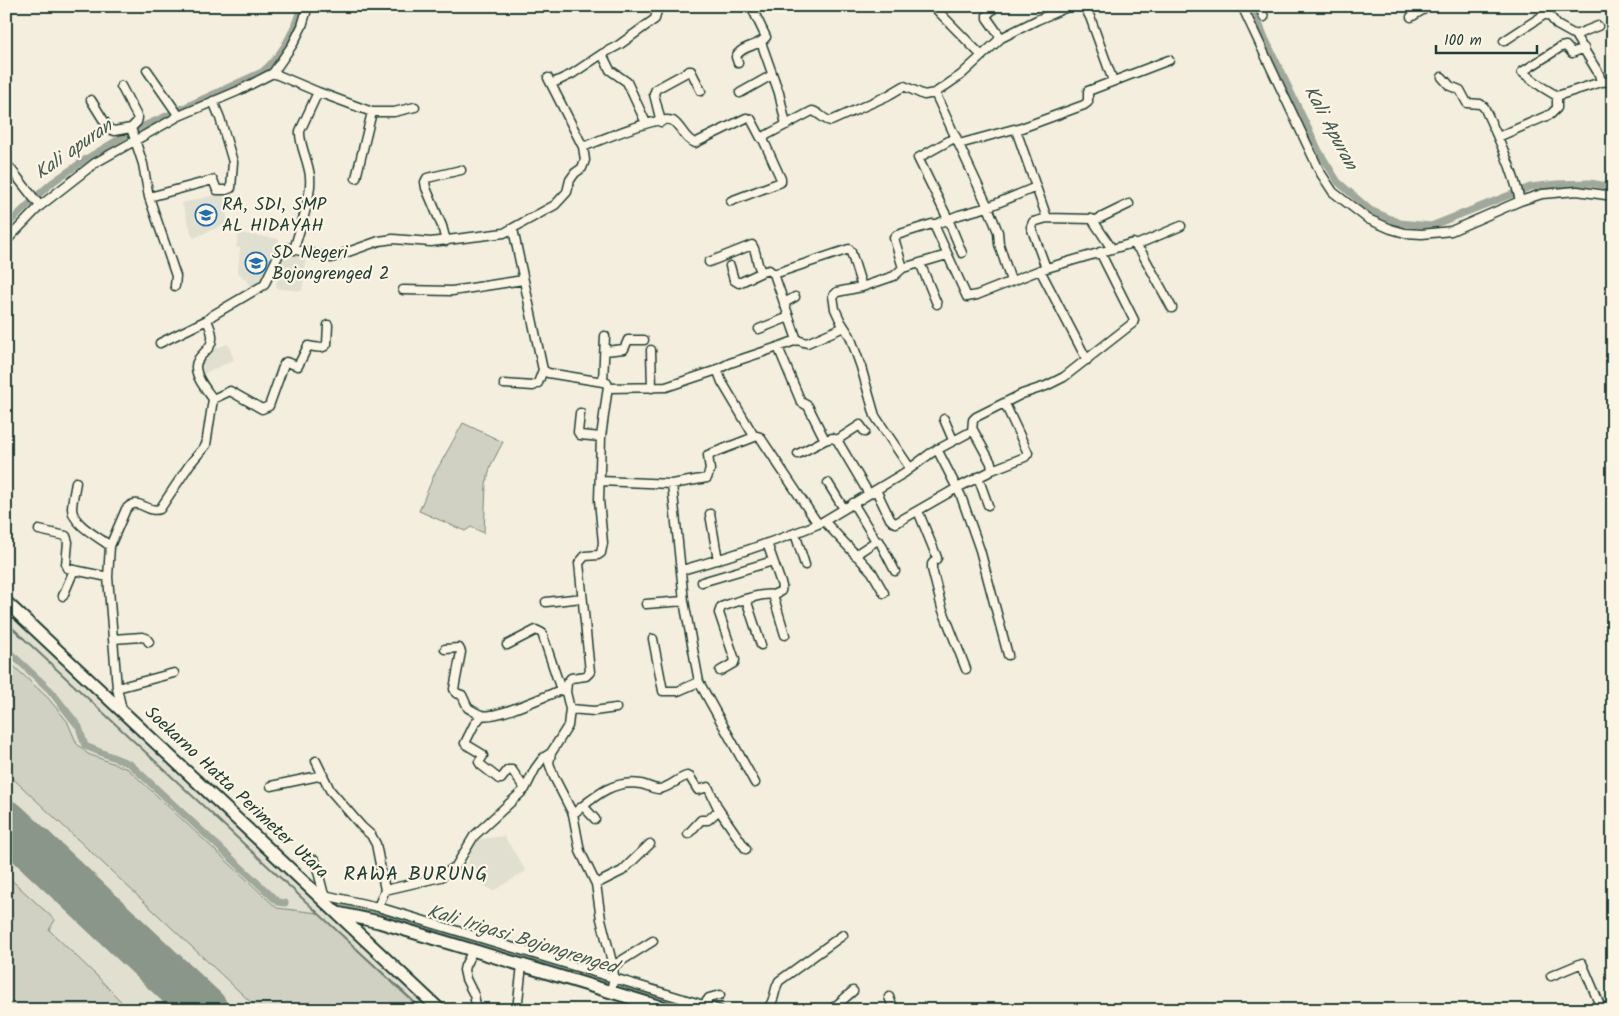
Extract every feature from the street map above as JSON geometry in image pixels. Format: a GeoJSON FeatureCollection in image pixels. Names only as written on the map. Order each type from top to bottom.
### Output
{"type":"FeatureCollection","features":[{"type":"Feature","properties":{"kind":"main road","name":"Soekarno Hatta Perimeter Utara"},"geometry":{"type":"LineString","coordinates":[[6,602],[323,896],[337,912],[440,1010]]}},
{"type":"Feature","properties":{"kind":"main road"},"geometry":{"type":"LineString","coordinates":[[337,912],[450,936],[472,950],[522,965],[612,984],[671,1010]]}},
{"type":"Feature","properties":{"kind":"street"},"geometry":{"type":"LineString","coordinates":[[6,241],[40,206],[95,163],[179,116],[272,73],[293,44],[302,26],[308,6]]}},
{"type":"Feature","properties":{"kind":"street"},"geometry":{"type":"LineString","coordinates":[[160,343],[207,320],[213,314],[264,285],[279,254],[288,248],[331,258],[379,241],[393,239],[431,242],[504,233],[555,205],[567,192],[570,180],[582,168],[586,160],[584,147],[550,81],[572,74],[655,20],[658,6]]}},
{"type":"Feature","properties":{"kind":"street"},"geometry":{"type":"LineString","coordinates":[[738,63],[736,57],[739,52],[762,42],[766,36],[751,6]]}},
{"type":"Feature","properties":{"kind":"street"},"geometry":{"type":"LineString","coordinates":[[933,6],[982,56]]}},
{"type":"Feature","properties":{"kind":"street"},"geometry":{"type":"LineString","coordinates":[[991,6],[992,10],[986,17],[1001,38]]}},
{"type":"Feature","properties":{"kind":"street"},"geometry":{"type":"LineString","coordinates":[[762,137],[812,111],[831,121],[887,96],[904,86],[924,95],[935,93],[949,85],[1001,38],[1070,6]]}},
{"type":"Feature","properties":{"kind":"street"},"geometry":{"type":"LineString","coordinates":[[1084,6],[1090,17],[1112,81]]}},
{"type":"Feature","properties":{"kind":"street"},"geometry":{"type":"LineString","coordinates":[[1242,6],[1320,172],[1333,192],[1368,219],[1405,233],[1438,233],[1451,231],[1520,198],[1542,194],[1577,192],[1613,196]]}},
{"type":"Feature","properties":{"kind":"street"},"geometry":{"type":"LineString","coordinates":[[1260,6],[1264,17]]}},
{"type":"Feature","properties":{"kind":"street"},"geometry":{"type":"LineString","coordinates":[[1411,17],[1429,6]]}},
{"type":"Feature","properties":{"kind":"street"},"geometry":{"type":"LineString","coordinates":[[1504,41],[1545,10],[1557,25],[1575,35],[1602,82]]}},
{"type":"Feature","properties":{"kind":"street"},"geometry":{"type":"LineString","coordinates":[[1575,35],[1598,26]]}},
{"type":"Feature","properties":{"kind":"street"},"geometry":{"type":"LineString","coordinates":[[762,42],[779,93],[786,124]]}},
{"type":"Feature","properties":{"kind":"street"},"geometry":{"type":"LineString","coordinates":[[1584,48],[1572,53],[1566,46],[1561,47],[1522,72],[1542,88],[1558,96],[1602,82],[1613,81]]}},
{"type":"Feature","properties":{"kind":"street"},"geometry":{"type":"LineString","coordinates":[[602,54],[610,70],[627,82],[646,123]]}},
{"type":"Feature","properties":{"kind":"street"},"geometry":{"type":"LineString","coordinates":[[962,253],[948,219],[918,158],[957,140],[1016,130],[1084,105],[1088,102],[1088,91],[1169,60]]}},
{"type":"Feature","properties":{"kind":"street"},"geometry":{"type":"LineString","coordinates":[[147,70],[179,116]]}},
{"type":"Feature","properties":{"kind":"street"},"geometry":{"type":"LineString","coordinates":[[661,122],[654,94],[656,89],[691,71],[701,91]]}},
{"type":"Feature","properties":{"kind":"street"},"geometry":{"type":"LineString","coordinates":[[272,73],[372,112],[394,112],[415,107]]}},
{"type":"Feature","properties":{"kind":"street"},"geometry":{"type":"LineString","coordinates":[[740,93],[772,75]]}},
{"type":"Feature","properties":{"kind":"street"},"geometry":{"type":"LineString","coordinates":[[1442,77],[1450,86],[1460,90],[1467,103],[1482,105],[1498,137],[1520,198]]}},
{"type":"Feature","properties":{"kind":"street"},"geometry":{"type":"LineString","coordinates":[[91,100],[109,130],[131,128],[138,118],[121,86]]}},
{"type":"Feature","properties":{"kind":"street"},"geometry":{"type":"LineString","coordinates":[[294,250],[310,190],[310,179],[300,131],[318,92]]}},
{"type":"Feature","properties":{"kind":"street"},"geometry":{"type":"LineString","coordinates":[[935,93],[988,207],[998,232],[999,244],[1011,281]]}},
{"type":"Feature","properties":{"kind":"street"},"geometry":{"type":"LineString","coordinates":[[1498,137],[1551,114],[1557,108],[1558,96]]}},
{"type":"Feature","properties":{"kind":"street"},"geometry":{"type":"LineString","coordinates":[[150,197],[213,180],[217,190],[231,188],[233,162],[213,101]]}},
{"type":"Feature","properties":{"kind":"street"},"geometry":{"type":"LineString","coordinates":[[356,178],[372,112]]}},
{"type":"Feature","properties":{"kind":"street"},"geometry":{"type":"LineString","coordinates":[[584,147],[646,123],[672,121],[685,137],[695,143],[748,118],[758,136],[762,137],[782,179],[780,182],[730,201]]}},
{"type":"Feature","properties":{"kind":"street"},"geometry":{"type":"LineString","coordinates":[[131,128],[136,140],[150,197],[176,276],[174,286]]}},
{"type":"Feature","properties":{"kind":"street"},"geometry":{"type":"LineString","coordinates":[[1016,130],[1047,218]]}},
{"type":"Feature","properties":{"kind":"street"},"geometry":{"type":"LineString","coordinates":[[6,163],[40,206]]}},
{"type":"Feature","properties":{"kind":"street"},"geometry":{"type":"LineString","coordinates":[[446,241],[425,182],[427,178],[461,170]]}},
{"type":"Feature","properties":{"kind":"street"},"geometry":{"type":"LineString","coordinates":[[903,268],[894,238],[897,235],[988,207],[1036,187]]}},
{"type":"Feature","properties":{"kind":"street"},"geometry":{"type":"LineString","coordinates":[[1094,221],[1129,204]]}},
{"type":"Feature","properties":{"kind":"street"},"geometry":{"type":"LineString","coordinates":[[1087,360],[1043,269],[1031,227],[1033,222],[1047,218],[1090,218],[1112,248]]}},
{"type":"Feature","properties":{"kind":"street"},"geometry":{"type":"LineString","coordinates":[[936,224],[936,229],[947,255],[967,297],[977,295],[1043,269],[1133,242],[1142,253],[1172,308]]}},
{"type":"Feature","properties":{"kind":"street"},"geometry":{"type":"LineString","coordinates":[[1136,245],[1181,226]]}},
{"type":"Feature","properties":{"kind":"street"},"geometry":{"type":"LineString","coordinates":[[504,384],[533,386],[538,383],[543,370],[513,229]]}},
{"type":"Feature","properties":{"kind":"street"},"geometry":{"type":"LineString","coordinates":[[709,262],[752,245],[755,250],[757,264],[762,272]]}},
{"type":"Feature","properties":{"kind":"street"},"geometry":{"type":"LineString","coordinates":[[774,274],[846,249],[851,252],[862,286]]}},
{"type":"Feature","properties":{"kind":"street"},"geometry":{"type":"LineString","coordinates":[[992,470],[991,463],[973,430],[973,423],[976,418],[1022,394],[1046,386],[1064,377],[1134,323],[1100,252]]}},
{"type":"Feature","properties":{"kind":"street"},"geometry":{"type":"LineString","coordinates":[[910,468],[875,416],[863,372],[850,336],[835,309],[833,296],[837,292],[894,276],[903,268],[947,255]]}},
{"type":"Feature","properties":{"kind":"street"},"geometry":{"type":"LineString","coordinates":[[920,263],[937,304]]}},
{"type":"Feature","properties":{"kind":"street"},"geometry":{"type":"LineString","coordinates":[[730,266],[734,280],[739,282],[769,270],[774,274],[797,340]]}},
{"type":"Feature","properties":{"kind":"street"},"geometry":{"type":"LineString","coordinates":[[403,290],[452,291],[523,280]]}},
{"type":"Feature","properties":{"kind":"street"},"geometry":{"type":"LineString","coordinates":[[784,303],[796,297]]}},
{"type":"Feature","properties":{"kind":"street"},"geometry":{"type":"LineString","coordinates":[[759,329],[789,317]]}},
{"type":"Feature","properties":{"kind":"street"},"geometry":{"type":"LineString","coordinates":[[122,710],[117,688],[108,578],[110,546],[130,504],[136,503],[154,510],[160,508],[190,464],[206,446],[213,399],[199,378],[196,367],[198,360],[213,341],[207,320]]}},
{"type":"Feature","properties":{"kind":"street"},"geometry":{"type":"LineString","coordinates":[[213,399],[230,391],[262,409],[266,408],[269,406],[284,364],[286,362],[298,366],[308,346],[321,348],[326,346],[328,344],[328,325]]}},
{"type":"Feature","properties":{"kind":"street"},"geometry":{"type":"LineString","coordinates":[[543,370],[548,374],[606,385],[666,387],[797,340],[808,343],[844,327]]}},
{"type":"Feature","properties":{"kind":"street"},"geometry":{"type":"LineString","coordinates":[[445,649],[459,648],[454,689],[456,693],[462,695],[468,708],[482,715],[509,710],[563,691],[571,678],[586,676],[590,672],[579,563],[585,556],[598,555],[602,548],[602,527],[599,513],[601,436],[606,385],[605,336]]}},
{"type":"Feature","properties":{"kind":"street"},"geometry":{"type":"LineString","coordinates":[[605,351],[624,349],[628,340],[644,340]]}},
{"type":"Feature","properties":{"kind":"street"},"geometry":{"type":"LineString","coordinates":[[778,348],[801,402],[808,406],[825,440]]}},
{"type":"Feature","properties":{"kind":"street"},"geometry":{"type":"LineString","coordinates":[[651,350],[652,388]]}},
{"type":"Feature","properties":{"kind":"street"},"geometry":{"type":"LineString","coordinates":[[717,369],[722,382],[754,436]]}},
{"type":"Feature","properties":{"kind":"street"},"geometry":{"type":"LineString","coordinates":[[798,454],[825,440],[832,438],[837,440],[893,522],[899,522],[957,488],[992,470],[1025,457],[1028,453],[1005,404]]}},
{"type":"Feature","properties":{"kind":"street"},"geometry":{"type":"LineString","coordinates":[[580,413],[578,432],[580,435],[601,436]]}},
{"type":"Feature","properties":{"kind":"street"},"geometry":{"type":"LineString","coordinates":[[944,419],[953,440]]}},
{"type":"Feature","properties":{"kind":"street"},"geometry":{"type":"LineString","coordinates":[[837,440],[860,425],[865,432]]}},
{"type":"Feature","properties":{"kind":"street"},"geometry":{"type":"LineString","coordinates":[[682,570],[718,560],[821,522],[872,492],[937,449],[973,430]]}},
{"type":"Feature","properties":{"kind":"street"},"geometry":{"type":"LineString","coordinates":[[600,481],[672,484],[707,478],[710,470],[708,455],[754,436],[760,437],[821,522],[872,572],[884,593]]}},
{"type":"Feature","properties":{"kind":"street"},"geometry":{"type":"LineString","coordinates":[[937,449],[957,488],[980,550],[1008,655]]}},
{"type":"Feature","properties":{"kind":"street"},"geometry":{"type":"LineString","coordinates":[[978,478],[988,505]]}},
{"type":"Feature","properties":{"kind":"street"},"geometry":{"type":"LineString","coordinates":[[76,482],[72,509],[74,516],[78,523],[110,546]]}},
{"type":"Feature","properties":{"kind":"street"},"geometry":{"type":"LineString","coordinates":[[828,483],[844,509]]}},
{"type":"Feature","properties":{"kind":"street"},"geometry":{"type":"LineString","coordinates":[[672,484],[684,601],[699,682],[755,783]]}},
{"type":"Feature","properties":{"kind":"street"},"geometry":{"type":"LineString","coordinates":[[853,503],[876,541],[880,542],[895,571]]}},
{"type":"Feature","properties":{"kind":"street"},"geometry":{"type":"LineString","coordinates":[[918,511],[937,558],[932,564],[932,569],[942,608],[966,669]]}},
{"type":"Feature","properties":{"kind":"street"},"geometry":{"type":"LineString","coordinates":[[710,514],[718,560]]}},
{"type":"Feature","properties":{"kind":"street"},"geometry":{"type":"LineString","coordinates":[[39,530],[66,536],[68,542],[67,568],[108,578]]}},
{"type":"Feature","properties":{"kind":"street"},"geometry":{"type":"LineString","coordinates":[[795,533],[805,565]]}},
{"type":"Feature","properties":{"kind":"street"},"geometry":{"type":"LineString","coordinates":[[855,556],[876,541]]}},
{"type":"Feature","properties":{"kind":"street"},"geometry":{"type":"LineString","coordinates":[[720,671],[734,663],[735,660],[719,609],[746,599],[766,594],[773,595],[781,591],[782,586],[767,543]]}},
{"type":"Feature","properties":{"kind":"street"},"geometry":{"type":"LineString","coordinates":[[702,582],[773,561]]}},
{"type":"Feature","properties":{"kind":"street"},"geometry":{"type":"LineString","coordinates":[[63,596],[74,570]]}},
{"type":"Feature","properties":{"kind":"street"},"geometry":{"type":"LineString","coordinates":[[773,595],[785,636]]}},
{"type":"Feature","properties":{"kind":"street"},"geometry":{"type":"LineString","coordinates":[[546,602],[582,598]]}},
{"type":"Feature","properties":{"kind":"street"},"geometry":{"type":"LineString","coordinates":[[746,599],[761,645]]}},
{"type":"Feature","properties":{"kind":"street"},"geometry":{"type":"LineString","coordinates":[[646,604],[684,601]]}},
{"type":"Feature","properties":{"kind":"street"},"geometry":{"type":"LineString","coordinates":[[507,645],[536,630],[542,633],[570,710],[568,726],[551,753],[549,764],[573,814],[580,851],[596,884],[601,919],[613,966],[612,984]]}},
{"type":"Feature","properties":{"kind":"street"},"geometry":{"type":"LineString","coordinates":[[113,639],[142,637],[146,638],[148,642]]}},
{"type":"Feature","properties":{"kind":"street"},"geometry":{"type":"LineString","coordinates":[[653,639],[663,691],[678,690],[699,682]]}},
{"type":"Feature","properties":{"kind":"street"},"geometry":{"type":"LineString","coordinates":[[117,688],[174,673]]}},
{"type":"Feature","properties":{"kind":"street"},"geometry":{"type":"LineString","coordinates":[[570,710],[594,711],[616,708]]}},
{"type":"Feature","properties":{"kind":"street"},"geometry":{"type":"LineString","coordinates":[[482,715],[474,725],[466,742],[467,745],[482,754],[483,756],[479,762],[481,765],[499,779],[512,770],[525,789]]}},
{"type":"Feature","properties":{"kind":"street"},"geometry":{"type":"LineString","coordinates":[[385,890],[442,877],[456,866],[474,836],[525,789],[534,769],[543,758],[551,753]]}},
{"type":"Feature","properties":{"kind":"street"},"geometry":{"type":"LineString","coordinates":[[316,761],[330,790],[376,844],[385,890],[378,907]]}},
{"type":"Feature","properties":{"kind":"street"},"geometry":{"type":"LineString","coordinates":[[270,786],[323,775]]}},
{"type":"Feature","properties":{"kind":"street"},"geometry":{"type":"LineString","coordinates":[[573,814],[608,788],[623,783],[641,784],[662,789],[687,776],[690,777],[698,790],[708,787],[718,810],[746,850]]}},
{"type":"Feature","properties":{"kind":"street"},"geometry":{"type":"LineString","coordinates":[[583,806],[595,819]]}},
{"type":"Feature","properties":{"kind":"street"},"geometry":{"type":"LineString","coordinates":[[688,834],[701,820],[708,820],[718,810]]}},
{"type":"Feature","properties":{"kind":"street"},"geometry":{"type":"LineString","coordinates":[[596,884],[622,871],[650,844]]}},
{"type":"Feature","properties":{"kind":"street"},"geometry":{"type":"LineString","coordinates":[[315,860],[323,896],[378,907],[450,936],[580,968],[612,984],[720,1010]]}},
{"type":"Feature","properties":{"kind":"street"},"geometry":{"type":"LineString","coordinates":[[767,1010],[774,1000],[776,986],[779,981],[843,934]]}},
{"type":"Feature","properties":{"kind":"street"},"geometry":{"type":"LineString","coordinates":[[613,966],[653,941]]}},
{"type":"Feature","properties":{"kind":"street"},"geometry":{"type":"LineString","coordinates":[[472,950],[464,970],[474,995],[477,1010]]}},
{"type":"Feature","properties":{"kind":"street"},"geometry":{"type":"LineString","coordinates":[[1551,976],[1582,963],[1601,1009],[1613,1005]]}},
{"type":"Feature","properties":{"kind":"street"},"geometry":{"type":"LineString","coordinates":[[517,1010],[522,965]]}},
{"type":"Feature","properties":{"kind":"street"},"geometry":{"type":"LineString","coordinates":[[831,1010],[854,990]]}},
{"type":"Feature","properties":{"kind":"street"},"geometry":{"type":"LineString","coordinates":[[704,1005],[709,998],[720,995]]}},
{"type":"Feature","properties":{"kind":"street"},"geometry":{"type":"LineString","coordinates":[[889,997],[894,1010]]}},
{"type":"Feature","properties":{"kind":"shaded area","name":"RA, SDI, SMP AL HIDAYAH"},"geometry":{"type":"Polygon","coordinates":[[[223,193],[228,223],[193,238],[182,203],[223,193]]]}},
{"type":"Feature","properties":{"kind":"shaded area","name":"SD Negeri Bojongrenged 2"},"geometry":{"type":"Polygon","coordinates":[[[239,233],[279,239],[277,253],[266,279],[255,290],[238,272],[240,248],[236,247],[239,233]]]}},
{"type":"Feature","properties":{"kind":"shaded area"},"geometry":{"type":"Polygon","coordinates":[[[286,250],[306,253],[302,291],[276,288],[279,258],[286,250]]]}},
{"type":"Feature","properties":{"kind":"shaded area"},"geometry":{"type":"Polygon","coordinates":[[[228,344],[234,360],[201,375],[198,363],[210,350],[228,344]]]}},
{"type":"Feature","properties":{"kind":"shaded area"},"geometry":{"type":"Polygon","coordinates":[[[463,423],[503,442],[491,465],[486,484],[484,533],[471,527],[465,531],[419,511],[434,475],[463,423]]]}},
{"type":"Feature","properties":{"kind":"shaded area"},"geometry":{"type":"Polygon","coordinates":[[[6,610],[334,915],[393,975],[432,1010],[6,1010],[6,610]]]}},
{"type":"Feature","properties":{"kind":"shaded area"},"geometry":{"type":"Polygon","coordinates":[[[6,659],[48,698],[67,721],[77,744],[88,754],[128,769],[277,908],[318,913],[424,1010],[259,1010],[6,772],[6,659]]]}},
{"type":"Feature","properties":{"kind":"shaded area"},"geometry":{"type":"Polygon","coordinates":[[[504,836],[526,871],[493,891],[465,874],[474,840],[504,836]]]}},
{"type":"Feature","properties":{"kind":"shaded area"},"geometry":{"type":"Polygon","coordinates":[[[6,875],[55,920],[49,930],[129,1010],[6,1010],[6,875]]]}},
{"type":"Feature","properties":{"kind":"waterway","name":"Kali Apuran"},"geometry":{"type":"LineString","coordinates":[[181,109],[262,72],[282,51],[295,25],[301,6]]}},
{"type":"Feature","properties":{"kind":"waterway","name":"Kali Apuran"},"geometry":{"type":"LineString","coordinates":[[1252,6],[1266,40],[1319,151],[1338,182],[1370,210],[1400,223],[1431,226],[1530,187],[1590,183],[1613,187]]}},
{"type":"Feature","properties":{"kind":"waterway","name":"Kali Apuran"},"geometry":{"type":"LineString","coordinates":[[139,128],[171,114]]}},
{"type":"Feature","properties":{"kind":"waterway","name":"Kali apuran"},"geometry":{"type":"LineString","coordinates":[[38,195],[86,159],[129,133]]}},
{"type":"Feature","properties":{"kind":"waterway","name":"Kali Apuran"},"geometry":{"type":"LineString","coordinates":[[6,226],[30,203]]}},
{"type":"Feature","properties":{"kind":"waterway"},"geometry":{"type":"LineString","coordinates":[[6,622],[422,1010]]}},
{"type":"Feature","properties":{"kind":"waterway","name":"Kali Irigasi Bojongrenged"},"geometry":{"type":"LineString","coordinates":[[6,649],[50,690],[79,727],[85,746],[130,764],[278,902],[285,903]]}},
{"type":"Feature","properties":{"kind":"waterway","name":"Kali Irigasi Bojongrenged"},"geometry":{"type":"LineString","coordinates":[[338,902],[377,911],[697,1010]]}},
{"type":"Feature","properties":{"kind":"taxiway"},"geometry":{"type":"LineString","coordinates":[[114,924],[146,959],[181,1010]]}},
{"type":"Feature","properties":{"kind":"runway"},"geometry":{"type":"LineString","coordinates":[[6,823],[205,1010]]}},
{"type":"Feature","properties":{"kind":"place","name":"RA, SDI, SMP AL HIDAYAH"},"geometry":{"type":"Point","coordinates":[206,215]}},
{"type":"Feature","properties":{"kind":"place","name":"SD Negeri Bojongrenged 2"},"geometry":{"type":"Point","coordinates":[256,263]}},
{"type":"Feature","properties":{"kind":"district","name":"RAWA BURUNG"},"geometry":{"type":"Point","coordinates":[416,875]}}]}
